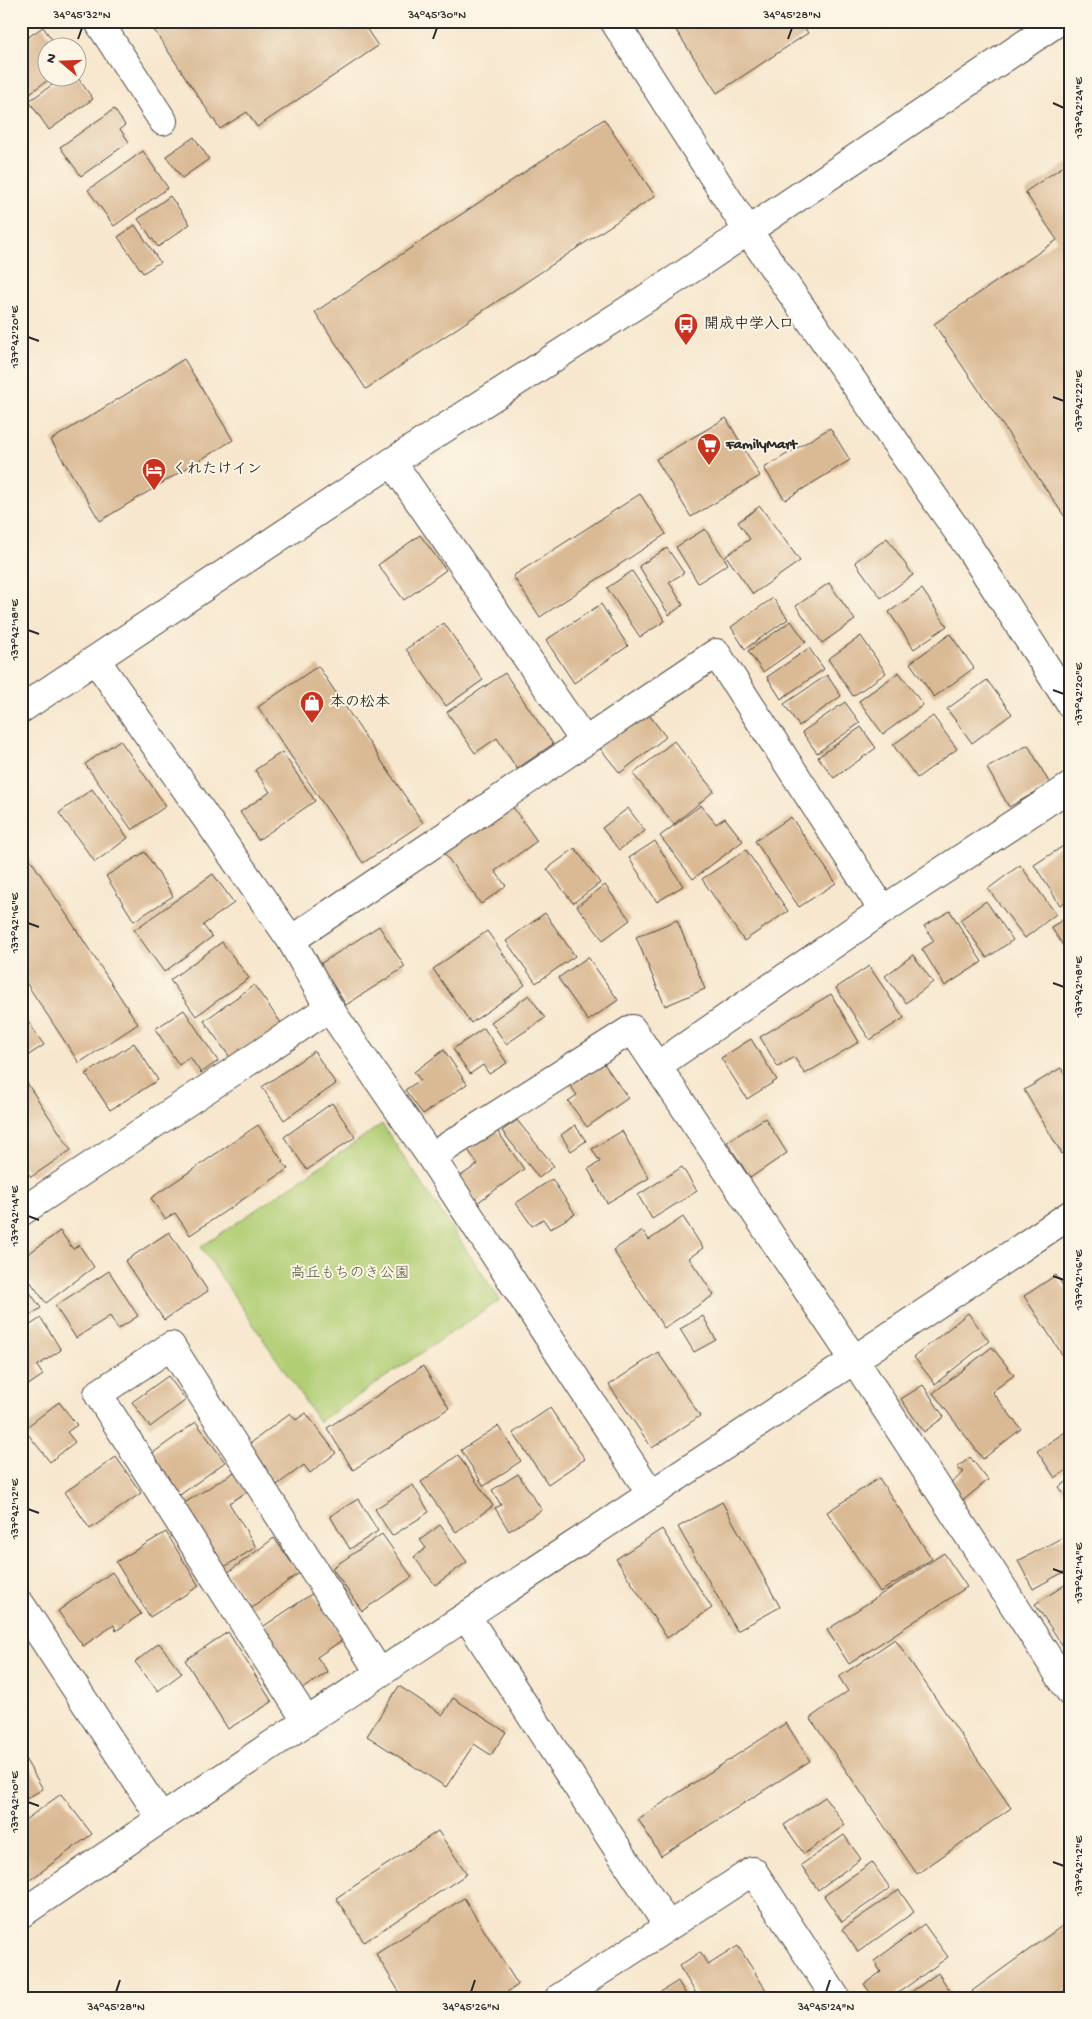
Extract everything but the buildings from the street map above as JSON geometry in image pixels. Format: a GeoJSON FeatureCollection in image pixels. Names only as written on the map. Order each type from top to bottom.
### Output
{"type":"FeatureCollection","features":[{"type":"Feature","properties":{"kind":"street"},"geometry":{"type":"LineString","coordinates":[[98,21],[163,121]]}},
{"type":"Feature","properties":{"kind":"street"},"geometry":{"type":"LineString","coordinates":[[614,21],[748,231],[968,546],[1071,704]]}},
{"type":"Feature","properties":{"kind":"street"},"geometry":{"type":"LineString","coordinates":[[21,709],[392,462],[748,231],[1059,21]]}},
{"type":"Feature","properties":{"kind":"street"},"geometry":{"type":"LineString","coordinates":[[392,462],[585,742]]}},
{"type":"Feature","properties":{"kind":"street"},"geometry":{"type":"LineString","coordinates":[[291,940],[716,653],[883,910]]}},
{"type":"Feature","properties":{"kind":"street"},"geometry":{"type":"LineString","coordinates":[[96,660],[291,940],[329,1008],[431,1157],[652,1494]]}},
{"type":"Feature","properties":{"kind":"street"},"geometry":{"type":"LineString","coordinates":[[657,1066],[883,910],[1071,786]]}},
{"type":"Feature","properties":{"kind":"street"},"geometry":{"type":"LineString","coordinates":[[23,1207],[329,1008]]}},
{"type":"Feature","properties":{"kind":"street"},"geometry":{"type":"LineString","coordinates":[[431,1157],[632,1029],[855,1361],[1071,1693]]}},
{"type":"Feature","properties":{"kind":"street"},"geometry":{"type":"LineString","coordinates":[[21,1914],[379,1672],[468,1616],[855,1361],[1071,1214]]}},
{"type":"Feature","properties":{"kind":"street"},"geometry":{"type":"LineString","coordinates":[[307,1722],[98,1394],[171,1346],[379,1672]]}},
{"type":"Feature","properties":{"kind":"street"},"geometry":{"type":"LineString","coordinates":[[21,1605],[161,1818]]}},
{"type":"Feature","properties":{"kind":"street"},"geometry":{"type":"LineString","coordinates":[[468,1616],[668,1926]]}},
{"type":"Feature","properties":{"kind":"street"},"geometry":{"type":"LineString","coordinates":[[559,1998],[753,1871],[836,1998]]}},
{"type":"Feature","properties":{"kind":"green space","name":"高丘もちのき公園"},"geometry":{"type":"Polygon","coordinates":[[[382,1124],[500,1300],[319,1422],[201,1247],[382,1124]]]}},
{"type":"Feature","properties":{"kind":"place","name":"開成中学入口"},"geometry":{"type":"Point","coordinates":[686,346]}},
{"type":"Feature","properties":{"kind":"place","name":"FamilyMart"},"geometry":{"type":"Point","coordinates":[709,466]}},
{"type":"Feature","properties":{"kind":"place","name":"くれたけイン"},"geometry":{"type":"Point","coordinates":[154,491]}},
{"type":"Feature","properties":{"kind":"place","name":"本の松本"},"geometry":{"type":"Point","coordinates":[312,724]}}]}
